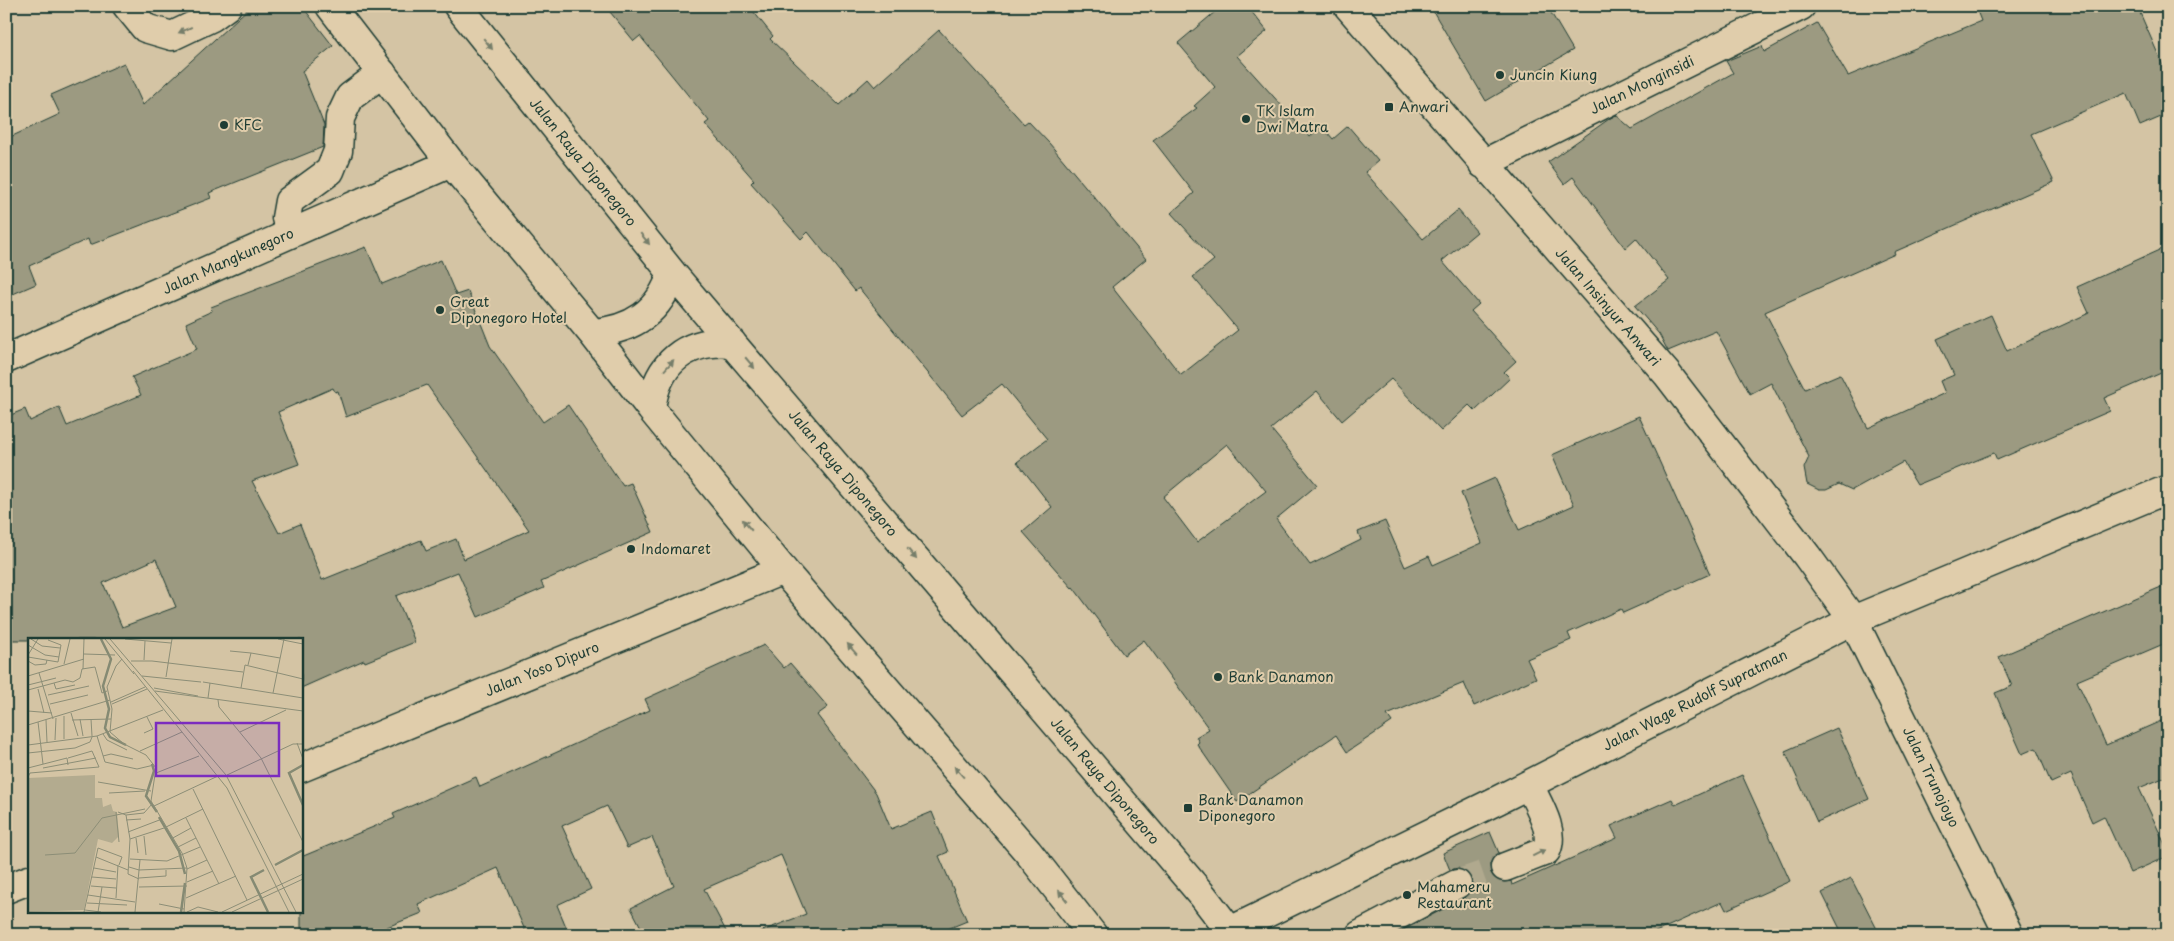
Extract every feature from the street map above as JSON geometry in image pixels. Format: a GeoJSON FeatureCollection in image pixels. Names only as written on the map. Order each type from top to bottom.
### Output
{"type":"FeatureCollection","features":[{"type":"Feature","properties":{"kind":"main road"},"geometry":{"type":"LineString","coordinates":[[127,6],[145,28],[172,36],[212,17],[227,6]]}},
{"type":"Feature","properties":{"kind":"main road"},"geometry":{"type":"LineString","coordinates":[[330,6],[450,163],[592,333],[651,409],[783,570],[1028,852],[1093,935]]}},
{"type":"Feature","properties":{"kind":"main road","name":"Jalan Raya Diponegoro"},"geometry":{"type":"LineString","coordinates":[[458,6],[672,273],[1232,933]]}},
{"type":"Feature","properties":{"kind":"main road","name":"Jalan Insinyur Anwari"},"geometry":{"type":"LineString","coordinates":[[1348,6],[1667,374],[1807,556],[1853,620]]}},
{"type":"Feature","properties":{"kind":"main road","name":"Jalan Monginsidi"},"geometry":{"type":"LineString","coordinates":[[1483,164],[1800,6]]}},
{"type":"Feature","properties":{"kind":"main road"},"geometry":{"type":"LineString","coordinates":[[291,233],[286,218],[288,201],[330,171],[338,151],[340,118],[350,97],[382,73]]}},
{"type":"Feature","properties":{"kind":"main road","name":"Jalan Mangkunegoro"},"geometry":{"type":"LineString","coordinates":[[6,359],[450,163]]}},
{"type":"Feature","properties":{"kind":"main road"},"geometry":{"type":"LineString","coordinates":[[592,333],[620,329],[634,324],[646,315],[662,296],[672,273]]}},
{"type":"Feature","properties":{"kind":"main road"},"geometry":{"type":"LineString","coordinates":[[651,409],[653,394],[659,378],[680,355],[705,344],[732,343]]}},
{"type":"Feature","properties":{"kind":"main road","name":"Jalan Wage Rudolf Supratman"},"geometry":{"type":"LineString","coordinates":[[1232,933],[1853,620],[2168,490]]}},
{"type":"Feature","properties":{"kind":"main road","name":"Jalan Yoso Dipuro"},"geometry":{"type":"LineString","coordinates":[[302,768],[783,570]]}},
{"type":"Feature","properties":{"kind":"main road","name":"Jalan Trunojoyo"},"geometry":{"type":"LineString","coordinates":[[1853,620],[2010,935]]}},
{"type":"Feature","properties":{"kind":"main road"},"geometry":{"type":"LineString","coordinates":[[1505,867],[1546,851],[1549,845],[1545,821],[1529,784]]}},
{"type":"Feature","properties":{"kind":"main road"},"geometry":{"type":"LineString","coordinates":[[6,889],[28,880]]}},
{"type":"Feature","properties":{"kind":"main road"},"geometry":{"type":"LineString","coordinates":[[1360,935],[1457,884]]}},
{"type":"Feature","properties":{"kind":"building"},"geometry":{"type":"Polygon","coordinates":[[[251,6],[302,6],[333,46],[302,71],[324,125],[323,147],[209,193],[211,198],[90,245],[88,239],[29,266],[36,284],[6,297],[6,139],[60,114],[51,95],[124,63],[143,105],[251,6]]]}},
{"type":"Feature","properties":{"kind":"building"},"geometry":{"type":"Polygon","coordinates":[[[605,6],[749,6],[773,36],[770,39],[839,105],[868,79],[875,87],[939,30],[1024,124],[1028,121],[1049,143],[1146,259],[1112,287],[1181,375],[1238,330],[1193,277],[1214,260],[1171,213],[1194,193],[1153,140],[1197,108],[1194,106],[1215,87],[1178,43],[1222,6],[1247,6],[1267,31],[1237,56],[1310,137],[1322,126],[1333,139],[1348,126],[1378,161],[1365,172],[1423,239],[1458,210],[1477,232],[1442,261],[1479,304],[1471,311],[1516,361],[1504,372],[1510,378],[1475,411],[1469,405],[1441,431],[1391,379],[1342,421],[1317,391],[1271,429],[1317,485],[1276,519],[1310,565],[1361,540],[1358,532],[1385,521],[1405,567],[1429,556],[1433,565],[1482,543],[1461,493],[1495,478],[1519,530],[1574,505],[1552,455],[1639,416],[1710,574],[1623,613],[1621,609],[1568,633],[1571,640],[1527,659],[1536,678],[1474,706],[1464,683],[1387,715],[1392,722],[1347,752],[1336,735],[1237,802],[1197,744],[1199,742],[1196,737],[1209,729],[1144,640],[1124,655],[1073,587],[1023,532],[1052,507],[1017,462],[1047,439],[1002,384],[962,415],[859,288],[855,291],[808,232],[801,239],[751,183],[754,180],[705,124],[709,121],[640,36],[634,41],[605,6]],[[1227,444],[1163,497],[1197,542],[1266,491],[1227,444]]]}},
{"type":"Feature","properties":{"kind":"building","name":"Juncin Kiung"},"geometry":{"type":"Polygon","coordinates":[[[1430,6],[1547,6],[1573,50],[1486,101],[1430,6]]]}},
{"type":"Feature","properties":{"kind":"building"},"geometry":{"type":"Polygon","coordinates":[[[1975,6],[2137,6],[2168,77],[2168,114],[2140,126],[2126,93],[2031,134],[2054,182],[1894,252],[1895,254],[1765,312],[1805,389],[1840,374],[1868,428],[1945,393],[1940,381],[1954,375],[1937,339],[1991,315],[2007,351],[2089,313],[2077,287],[2168,246],[2168,370],[2104,398],[2110,411],[1997,460],[1994,453],[1917,485],[1903,462],[1852,490],[1839,484],[1826,490],[1819,490],[1807,484],[1804,468],[1809,457],[1771,383],[1750,394],[1716,331],[1668,351],[1659,334],[1635,306],[1669,280],[1636,238],[1625,248],[1573,177],[1564,184],[1548,162],[1616,115],[1632,129],[1733,73],[1726,61],[1762,46],[1764,52],[1817,23],[1848,76],[1981,21],[1975,6]]]}},
{"type":"Feature","properties":{"kind":"building"},"geometry":{"type":"Polygon","coordinates":[[[366,247],[382,284],[441,260],[456,295],[468,291],[490,346],[543,422],[568,405],[623,486],[631,483],[653,532],[541,582],[544,588],[478,617],[458,572],[396,596],[415,642],[365,662],[364,660],[302,688],[302,638],[28,638],[28,640],[6,640],[6,417],[25,409],[30,421],[59,407],[67,426],[141,395],[132,377],[197,349],[186,323],[212,311],[211,307],[366,247]],[[427,385],[346,417],[338,391],[335,392],[333,388],[278,412],[299,464],[252,481],[279,533],[300,524],[322,580],[421,540],[426,551],[456,539],[464,559],[529,530],[427,385]],[[156,559],[103,583],[122,627],[176,607],[156,559]]]}},
{"type":"Feature","properties":{"kind":"building"},"geometry":{"type":"Polygon","coordinates":[[[2168,584],[2168,642],[2077,681],[2106,745],[2168,718],[2168,776],[2139,788],[2168,851],[2168,856],[2130,873],[2104,816],[2092,822],[2071,774],[2051,783],[2036,748],[2022,754],[1995,693],[2012,686],[1999,657],[2168,584]]]}},
{"type":"Feature","properties":{"kind":"building"},"geometry":{"type":"Polygon","coordinates":[[[764,645],[784,668],[790,663],[828,707],[817,715],[876,793],[891,829],[932,812],[948,852],[939,856],[967,921],[933,935],[757,935],[757,933],[806,914],[781,855],[704,889],[728,935],[645,935],[631,908],[674,886],[652,837],[627,848],[607,806],[562,826],[591,889],[557,905],[567,929],[553,935],[527,935],[498,868],[418,904],[422,913],[367,935],[301,935],[302,857],[395,818],[393,814],[476,777],[480,787],[650,710],[645,699],[764,645]]]}},
{"type":"Feature","properties":{"kind":"building"},"geometry":{"type":"Polygon","coordinates":[[[1837,728],[1869,799],[1817,822],[1785,751],[1837,728]]]}},
{"type":"Feature","properties":{"kind":"building"},"geometry":{"type":"Polygon","coordinates":[[[1742,775],[1790,881],[1726,910],[1722,902],[1649,935],[1394,935],[1464,898],[1470,892],[1473,884],[1471,876],[1458,868],[1450,870],[1443,853],[1490,832],[1499,853],[1490,864],[1491,873],[1496,879],[1503,882],[1511,881],[1512,885],[1617,838],[1611,826],[1672,799],[1675,805],[1742,775]]]}},
{"type":"Feature","properties":{"kind":"building"},"geometry":{"type":"Polygon","coordinates":[[[1851,878],[1880,935],[1843,935],[1822,893],[1851,878]]]}},
{"type":"Feature","properties":{"kind":"tunnel"},"geometry":{"type":"LineString","coordinates":[[1457,884],[1505,867]]}},
{"type":"Feature","properties":{"kind":"place","name":"Juncin Kiung"},"geometry":{"type":"Point","coordinates":[1500,75]}},
{"type":"Feature","properties":{"kind":"place","name":"Anwari"},"geometry":{"type":"Point","coordinates":[1389,107]}},
{"type":"Feature","properties":{"kind":"place","name":"TK Islam Dwi Matra"},"geometry":{"type":"Point","coordinates":[1246,119]}},
{"type":"Feature","properties":{"kind":"place","name":"KFC"},"geometry":{"type":"Point","coordinates":[224,125]}},
{"type":"Feature","properties":{"kind":"place","name":"Great Diponegoro Hotel"},"geometry":{"type":"Point","coordinates":[440,310]}},
{"type":"Feature","properties":{"kind":"place","name":"Indomaret"},"geometry":{"type":"Point","coordinates":[631,549]}},
{"type":"Feature","properties":{"kind":"place","name":"Bank Danamon"},"geometry":{"type":"Point","coordinates":[1218,677]}},
{"type":"Feature","properties":{"kind":"place","name":"Bank Danamon Diponegoro"},"geometry":{"type":"Point","coordinates":[1188,808]}},
{"type":"Feature","properties":{"kind":"place","name":"Mahameru Restaurant"},"geometry":{"type":"Point","coordinates":[1407,895]}}]}
